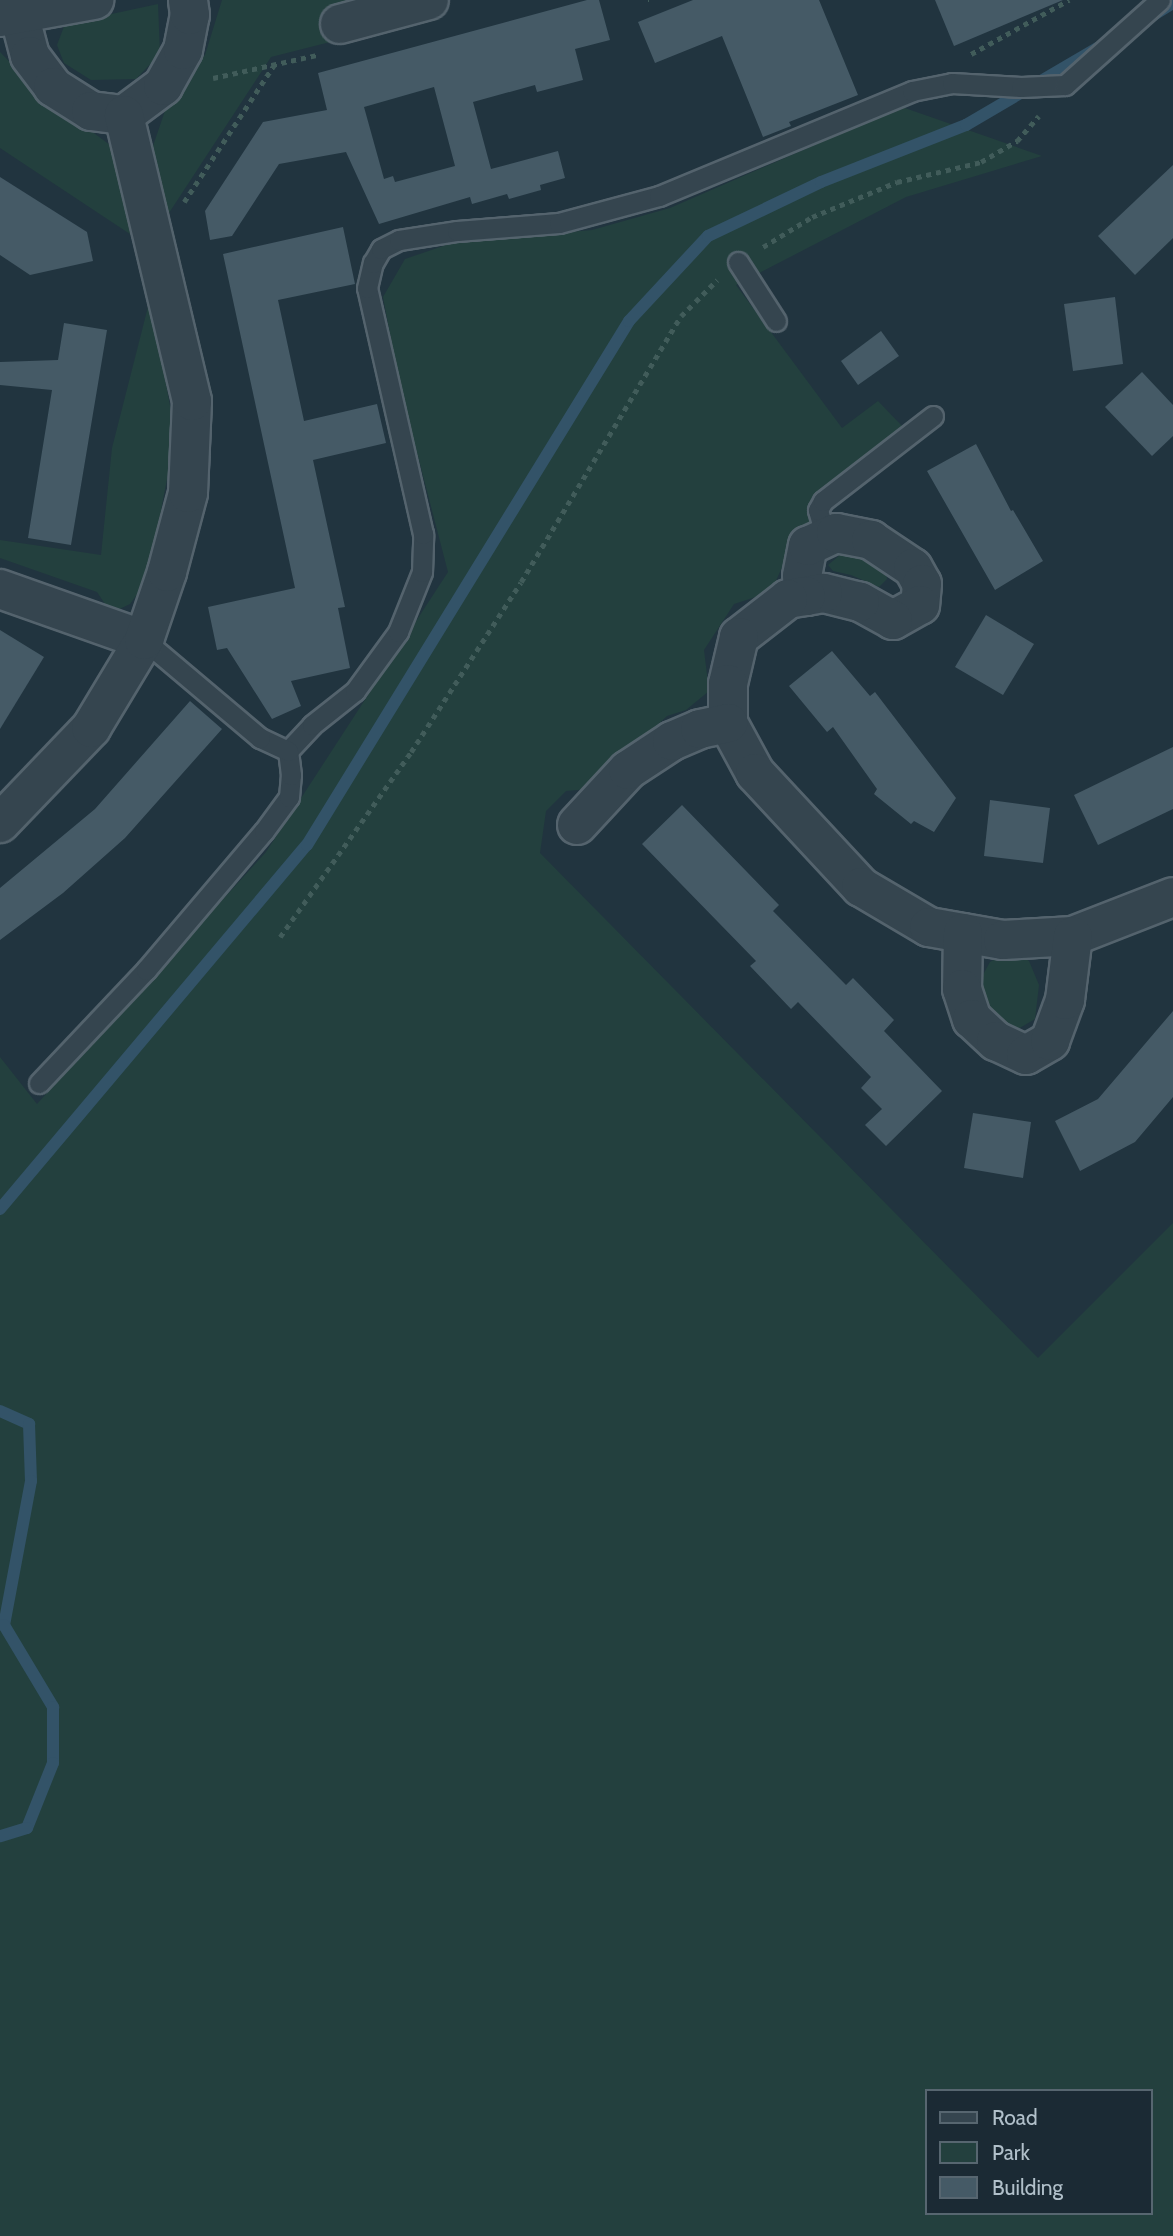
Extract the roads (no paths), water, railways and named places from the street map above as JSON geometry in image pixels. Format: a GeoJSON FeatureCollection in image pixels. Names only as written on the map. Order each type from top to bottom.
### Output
{"type":"FeatureCollection","features":[{"type":"Feature","properties":{"kind":"street"},"geometry":{"type":"LineString","coordinates":[[94,0],[28,10],[30,56],[53,87],[91,111],[124,115],[163,86],[183,50],[190,15],[188,0]]}},
{"type":"Feature","properties":{"kind":"street"},"geometry":{"type":"LineString","coordinates":[[340,24],[405,3]]}},
{"type":"Feature","properties":{"kind":"street"},"geometry":{"type":"LineString","coordinates":[[0,823],[91,728],[144,640],[167,572],[188,493],[192,401],[124,115]]}},
{"type":"Feature","properties":{"kind":"street"},"geometry":{"type":"LineString","coordinates":[[806,596],[802,576],[808,546],[836,533],[871,540],[913,568],[922,584],[920,605],[893,620],[860,602],[823,593],[806,596],[788,599],[739,638],[728,684],[728,723],[755,774],[806,832],[861,887],[929,927],[1003,940],[1073,936],[1173,897]]}},
{"type":"Feature","properties":{"kind":"street"},"geometry":{"type":"LineString","coordinates":[[0,589],[144,640]]}},
{"type":"Feature","properties":{"kind":"street"},"geometry":{"type":"LineString","coordinates":[[577,825],[639,763],[671,741],[700,729],[728,723]]}},
{"type":"Feature","properties":{"kind":"street"},"geometry":{"type":"LineString","coordinates":[[963,933],[962,989],[971,1019],[996,1041],[1026,1055],[1050,1041],[1065,1000],[1073,936]]}},
{"type":"Feature","properties":{"kind":"lane"},"geometry":{"type":"LineString","coordinates":[[39,1083],[146,970],[264,831],[289,797],[291,775],[288,751],[312,725],[355,691],[398,632],[422,572],[423,534],[367,288],[373,263],[381,249],[399,240],[457,231],[559,223],[659,196],[912,90],[952,83],[1021,87],[1065,85],[1160,0]]}},
{"type":"Feature","properties":{"kind":"lane"},"geometry":{"type":"LineString","coordinates":[[738,262],[776,321]]}},
{"type":"Feature","properties":{"kind":"lane"},"geometry":{"type":"LineString","coordinates":[[826,538],[818,510],[823,501],[933,416]]}},
{"type":"Feature","properties":{"kind":"lane"},"geometry":{"type":"LineString","coordinates":[[144,640],[260,738],[288,751]]}},
{"type":"Feature","properties":{"kind":"waterway"},"geometry":{"type":"LineString","coordinates":[[1152,16],[1173,3]]}},
{"type":"Feature","properties":{"kind":"waterway"},"geometry":{"type":"LineString","coordinates":[[0,1209],[307,845],[629,321],[708,236],[821,182],[966,125],[1097,48]]}},
{"type":"Feature","properties":{"kind":"waterway"},"geometry":{"type":"LineString","coordinates":[[0,1411],[29,1424],[31,1481],[4,1625],[53,1707],[53,1763],[27,1828],[0,1836]]}}]}
